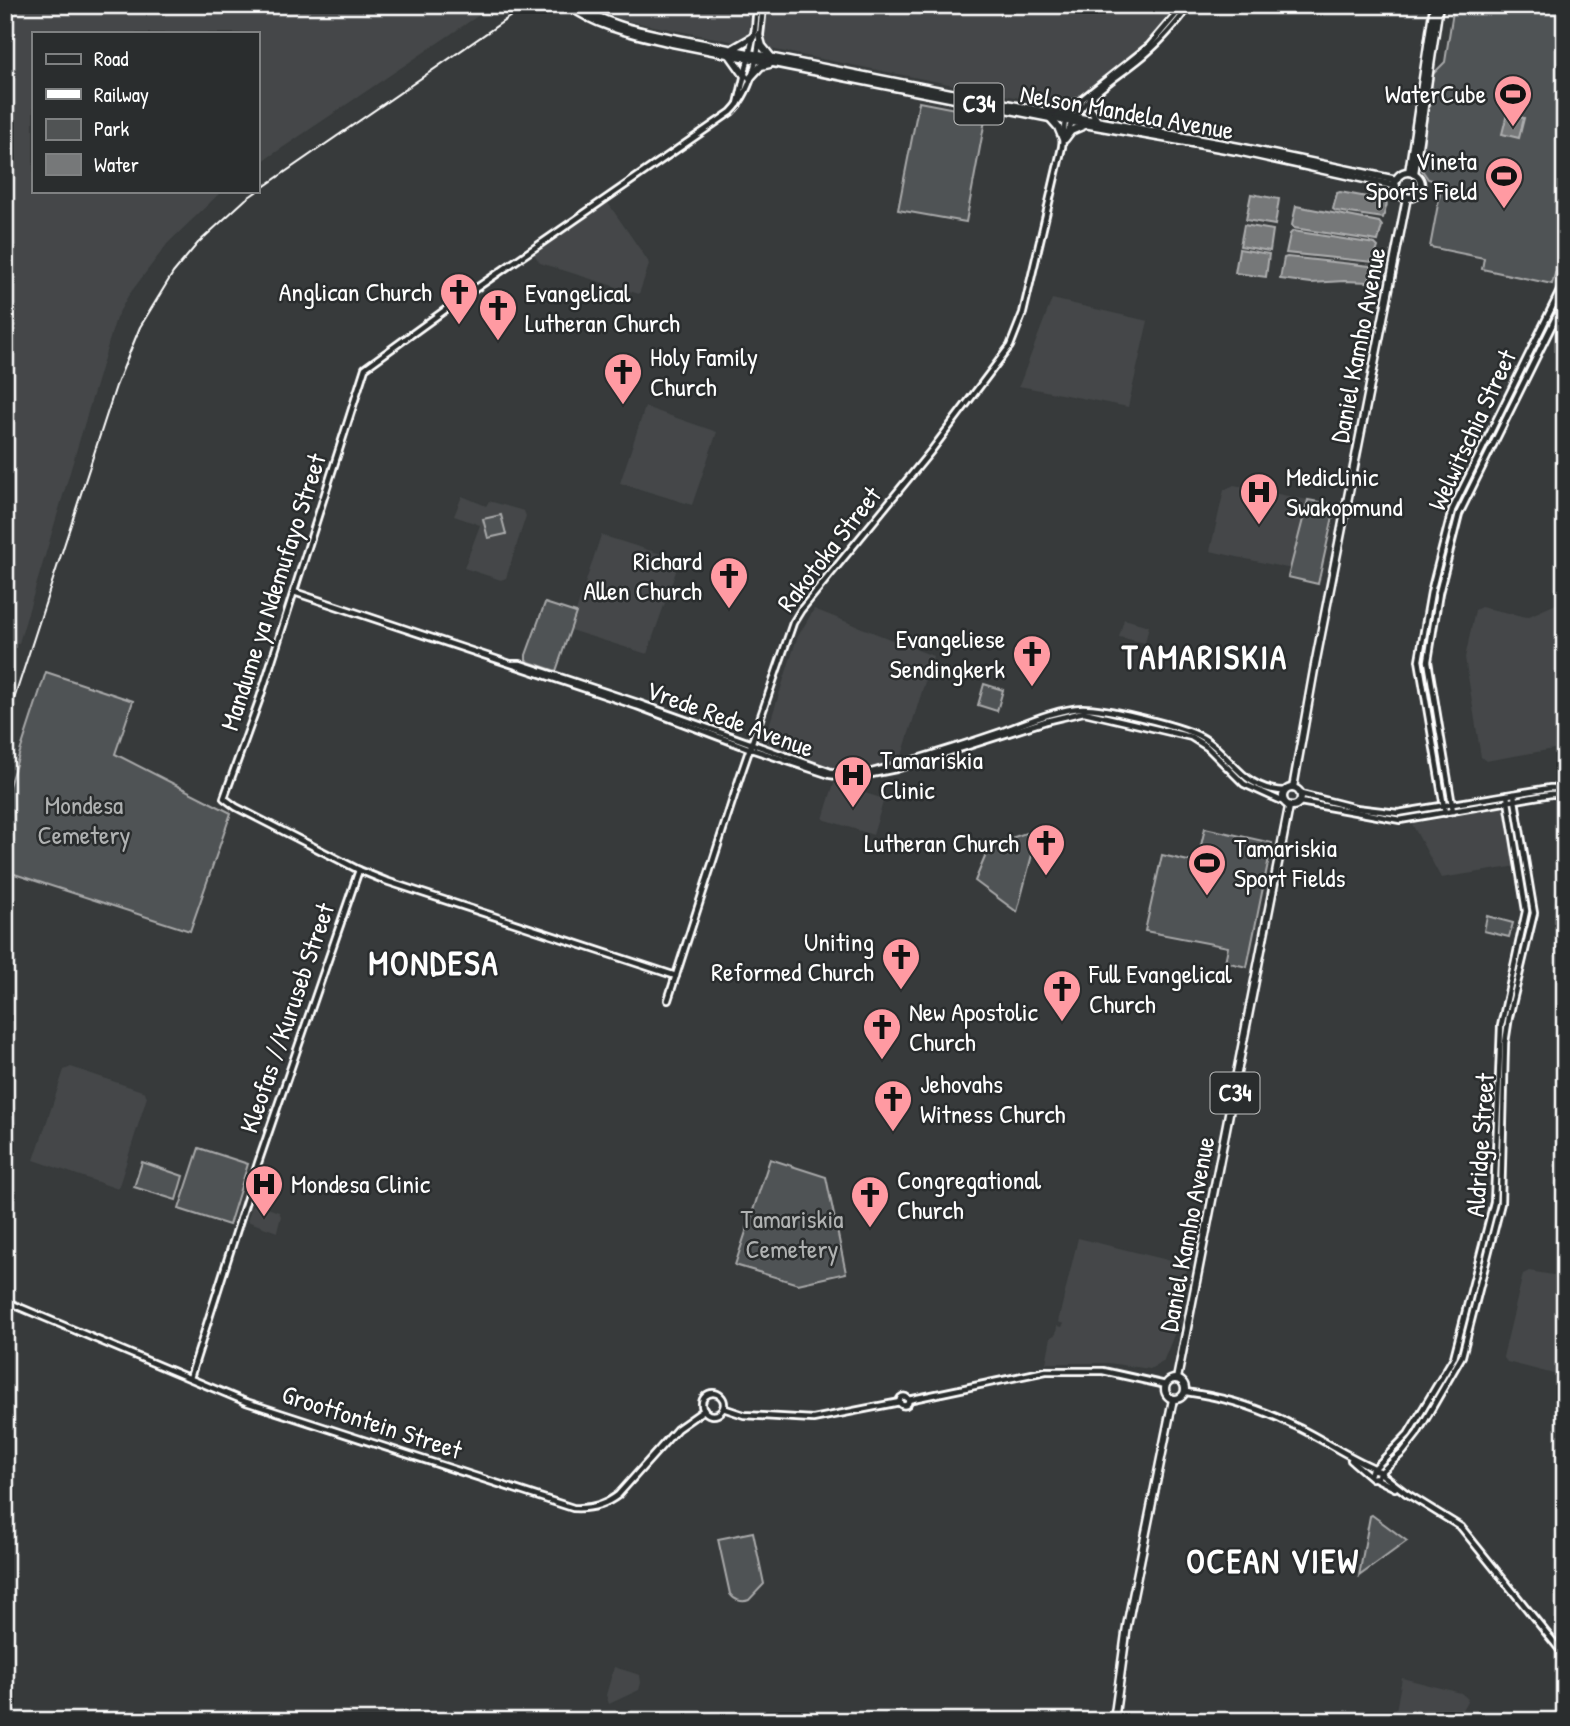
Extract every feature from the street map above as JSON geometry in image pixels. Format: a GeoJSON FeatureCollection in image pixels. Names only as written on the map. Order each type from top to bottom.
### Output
{"type":"FeatureCollection","features":[{"type":"Feature","properties":{"kind":"main road","name":"Nelson Mandela Avenue"},"geometry":{"type":"LineString","coordinates":[[568,5],[614,29],[1396,183]]}},
{"type":"Feature","properties":{"kind":"main road","name":"Nelson Mandela Avenue"},"geometry":{"type":"LineString","coordinates":[[577,5],[616,25],[729,51]]}},
{"type":"Feature","properties":{"kind":"main road","name":"Daniel Kamho Avenue"},"geometry":{"type":"LineString","coordinates":[[1411,173],[1434,5]]}},
{"type":"Feature","properties":{"kind":"main road","name":"Daniel Kamho Avenue"},"geometry":{"type":"LineString","coordinates":[[1411,173],[1439,5]]}},
{"type":"Feature","properties":{"kind":"main road"},"geometry":{"type":"LineString","coordinates":[[756,36],[774,60],[747,77],[729,51],[756,36]]}},
{"type":"Feature","properties":{"kind":"main road"},"geometry":{"type":"LineString","coordinates":[[1093,94],[1090,108],[1098,122]]}},
{"type":"Feature","properties":{"kind":"main road"},"geometry":{"type":"LineString","coordinates":[[1063,142],[1058,127],[1049,115],[1076,103]]}},
{"type":"Feature","properties":{"kind":"main road","name":"Nelson Mandela Avenue"},"geometry":{"type":"LineString","coordinates":[[1069,119],[1252,149],[1396,183]]}},
{"type":"Feature","properties":{"kind":"main road"},"geometry":{"type":"LineString","coordinates":[[1063,142],[1074,129],[1087,124]]}},
{"type":"Feature","properties":{"kind":"main road"},"geometry":{"type":"LineString","coordinates":[[1407,197],[1399,194],[1396,183],[1401,174],[1411,173]]}},
{"type":"Feature","properties":{"kind":"main road","name":"Daniel Kamho Avenue"},"geometry":{"type":"LineString","coordinates":[[1293,788],[1407,197],[1416,195],[1421,187],[1419,179],[1411,173]]}},
{"type":"Feature","properties":{"kind":"main road"},"geometry":{"type":"LineString","coordinates":[[1285,791],[1293,788],[1301,794],[1300,803],[1287,805]]}},
{"type":"Feature","properties":{"kind":"main road","name":"Daniel Kamho Avenue"},"geometry":{"type":"LineString","coordinates":[[1177,1379],[1287,805],[1283,796],[1285,791]]}},
{"type":"Feature","properties":{"kind":"main road"},"geometry":{"type":"LineString","coordinates":[[1177,1379],[1184,1383],[1186,1392],[1181,1398],[1173,1399],[1166,1393],[1166,1385],[1177,1379]]}},
{"type":"Feature","properties":{"kind":"main road"},"geometry":{"type":"LineString","coordinates":[[1114,1721],[1127,1626],[1173,1399]]}},
{"type":"Feature","properties":{"kind":"street","name":"Mandume ya Ndemufayo Street"},"geometry":{"type":"LineString","coordinates":[[756,36],[757,5]]}},
{"type":"Feature","properties":{"kind":"street","name":"Mandume ya Ndemufayo Street"},"geometry":{"type":"LineString","coordinates":[[676,976],[433,898],[359,870],[236,807],[224,798],[246,741],[362,374],[369,362],[731,112],[743,98],[763,5]]}},
{"type":"Feature","properties":{"kind":"street","name":"Rakotoka Street"},"geometry":{"type":"LineString","coordinates":[[668,1000],[727,813],[752,747],[786,641],[801,610],[946,432],[1015,337],[1063,142],[1076,103],[1149,46],[1184,5]]}},
{"type":"Feature","properties":{"kind":"street","name":"Rakotoka Street"},"geometry":{"type":"LineString","coordinates":[[1069,119],[1093,94],[1149,51],[1191,5]]}},
{"type":"Feature","properties":{"kind":"street","name":"Welwitschia Street"},"geometry":{"type":"LineString","coordinates":[[1445,813],[1419,660],[1431,592],[1452,510],[1565,276]]}},
{"type":"Feature","properties":{"kind":"street","name":"Welwitschia Street"},"geometry":{"type":"LineString","coordinates":[[1453,811],[1428,661],[1439,593],[1459,514],[1565,299]]}},
{"type":"Feature","properties":{"kind":"street","name":"Vrede Rede Avenue"},"geometry":{"type":"LineString","coordinates":[[294,592],[637,706],[830,775],[852,778],[896,769],[1046,721],[1084,712],[1149,725],[1191,737],[1207,747],[1244,784],[1287,805]]}},
{"type":"Feature","properties":{"kind":"street","name":"Vrede Rede Avenue"},"geometry":{"type":"LineString","coordinates":[[752,747],[831,772],[859,774],[895,766],[1046,717],[1086,708],[1192,732],[1212,745],[1252,783],[1266,789],[1285,791]]}},
{"type":"Feature","properties":{"kind":"street"},"geometry":{"type":"LineString","coordinates":[[1301,794],[1356,808],[1391,813],[1550,788],[1565,788]]}},
{"type":"Feature","properties":{"kind":"street","name":"Aldridge Street"},"geometry":{"type":"LineString","coordinates":[[1376,1470],[1403,1452],[1417,1434],[1462,1356],[1501,1203],[1505,1043],[1534,913],[1514,794]]}},
{"type":"Feature","properties":{"kind":"street"},"geometry":{"type":"LineString","coordinates":[[1300,803],[1390,820],[1565,794]]}},
{"type":"Feature","properties":{"kind":"street","name":"Aldridge Street"},"geometry":{"type":"LineString","coordinates":[[1376,1470],[1408,1434],[1455,1353],[1494,1202],[1500,1034],[1527,911],[1507,795]]}},
{"type":"Feature","properties":{"kind":"street","name":"Kleofas //Kuruseb Street"},"geometry":{"type":"LineString","coordinates":[[190,1378],[262,1151],[359,870]]}},
{"type":"Feature","properties":{"kind":"street"},"geometry":{"type":"LineString","coordinates":[[1508,993],[1515,994]]}},
{"type":"Feature","properties":{"kind":"street","name":"Grootfontein Street"},"geometry":{"type":"LineString","coordinates":[[5,1301],[246,1402],[573,1508],[595,1507],[618,1495],[677,1429],[704,1410]]}},
{"type":"Feature","properties":{"kind":"street"},"geometry":{"type":"LineString","coordinates":[[723,1408],[744,1415],[813,1419],[900,1402],[904,1405],[908,1400],[1046,1371],[1103,1371],[1166,1385]]}},
{"type":"Feature","properties":{"kind":"street"},"geometry":{"type":"LineString","coordinates":[[1186,1392],[1212,1396],[1296,1426],[1345,1456],[1372,1477],[1406,1493]]}},
{"type":"Feature","properties":{"kind":"street"},"geometry":{"type":"LineString","coordinates":[[713,1393],[723,1399],[723,1408],[713,1415],[704,1410],[703,1399],[713,1393]]}},
{"type":"Feature","properties":{"kind":"street"},"geometry":{"type":"LineString","coordinates":[[1345,1456],[1376,1470],[1406,1493],[1461,1527],[1565,1656]]}},
{"type":"Feature","properties":{"kind":"street"},"geometry":{"type":"LineString","coordinates":[[1372,1477],[1376,1470]]}},
{"type":"Feature","properties":{"kind":"street"},"geometry":{"type":"LineString","coordinates":[[1372,1477],[1376,1470]]}},
{"type":"Feature","properties":{"kind":"shaded area"},"geometry":{"type":"Polygon","coordinates":[[[5,5],[494,5],[259,164],[259,32],[32,32],[32,192],[221,192],[168,243],[128,296],[116,318],[19,643],[5,649],[5,5]]]}},
{"type":"Feature","properties":{"kind":"shaded area"},"geometry":{"type":"Polygon","coordinates":[[[586,5],[1180,5],[1150,41],[1101,79],[1078,96],[1050,104],[623,20],[586,5]]]}},
{"type":"Feature","properties":{"kind":"shaded area"},"geometry":{"type":"Polygon","coordinates":[[[606,200],[648,261],[639,294],[540,263],[532,251],[606,200]]]}},
{"type":"Feature","properties":{"kind":"shaded area"},"geometry":{"type":"Polygon","coordinates":[[[1052,299],[1148,321],[1128,407],[1019,386],[1052,299]]]}},
{"type":"Feature","properties":{"kind":"shaded area"},"geometry":{"type":"Polygon","coordinates":[[[645,407],[717,432],[692,505],[620,483],[645,407]]]}},
{"type":"Feature","properties":{"kind":"shaded area","name":"Mediclinic Swakopmund"},"geometry":{"type":"Polygon","coordinates":[[[1234,485],[1308,500],[1291,569],[1210,551],[1224,490],[1234,485]]]}},
{"type":"Feature","properties":{"kind":"shaded area"},"geometry":{"type":"Polygon","coordinates":[[[462,496],[486,506],[489,501],[524,511],[526,516],[506,578],[501,580],[464,568],[480,525],[454,516],[462,496]]]}},
{"type":"Feature","properties":{"kind":"shaded area"},"geometry":{"type":"Polygon","coordinates":[[[601,535],[680,560],[647,654],[570,630],[601,535]]]}},
{"type":"Feature","properties":{"kind":"shaded area"},"geometry":{"type":"Polygon","coordinates":[[[1565,600],[1565,747],[1486,761],[1481,757],[1465,658],[1475,610],[1481,607],[1527,617],[1565,600]]]}},
{"type":"Feature","properties":{"kind":"shaded area"},"geometry":{"type":"Polygon","coordinates":[[[814,609],[933,656],[901,759],[859,772],[837,771],[770,746],[765,738],[797,638],[814,609]]]}},
{"type":"Feature","properties":{"kind":"shaded area"},"geometry":{"type":"Polygon","coordinates":[[[1124,619],[1149,626],[1145,643],[1119,637],[1124,619]]]}},
{"type":"Feature","properties":{"kind":"shaded area","name":"Tamariskia Clinic"},"geometry":{"type":"Polygon","coordinates":[[[834,783],[884,799],[873,835],[823,819],[834,783]]]}},
{"type":"Feature","properties":{"kind":"shaded area"},"geometry":{"type":"Polygon","coordinates":[[[1501,807],[1507,809],[1518,866],[1441,878],[1412,824],[1501,807]]]}},
{"type":"Feature","properties":{"kind":"shaded area"},"geometry":{"type":"Polygon","coordinates":[[[71,1067],[145,1092],[147,1097],[118,1189],[34,1160],[64,1070],[71,1067]]]}},
{"type":"Feature","properties":{"kind":"shaded area","name":"Mondesa Clinic"},"geometry":{"type":"Polygon","coordinates":[[[256,1204],[279,1212],[281,1216],[277,1232],[247,1221],[252,1206],[256,1204]]]}},
{"type":"Feature","properties":{"kind":"shaded area"},"geometry":{"type":"Polygon","coordinates":[[[1078,1238],[1188,1265],[1174,1335],[1163,1362],[1150,1369],[1108,1363],[1046,1363],[1051,1337],[1056,1334],[1057,1326],[1062,1327],[1064,1324],[1058,1322],[1078,1238]]]}},
{"type":"Feature","properties":{"kind":"shaded area"},"geometry":{"type":"Polygon","coordinates":[[[1529,1271],[1565,1277],[1565,1377],[1507,1362],[1503,1357],[1523,1274],[1529,1271]]]}},
{"type":"Feature","properties":{"kind":"shaded area"},"geometry":{"type":"Polygon","coordinates":[[[614,1667],[640,1675],[641,1683],[639,1690],[609,1704],[606,1695],[614,1667]]]}},
{"type":"Feature","properties":{"kind":"shaded area"},"geometry":{"type":"Polygon","coordinates":[[[1402,1678],[1461,1693],[1468,1699],[1456,1721],[1394,1721],[1402,1678]]]}},
{"type":"Feature","properties":{"kind":"green space"},"geometry":{"type":"Polygon","coordinates":[[[1454,5],[1565,5],[1565,240],[1552,284],[1482,269],[1484,258],[1430,247],[1442,183],[1428,179],[1420,167],[1433,74],[1445,62],[1454,5]]]}},
{"type":"Feature","properties":{"kind":"green space"},"geometry":{"type":"Polygon","coordinates":[[[919,102],[986,115],[966,222],[898,210],[919,102]]]}},
{"type":"Feature","properties":{"kind":"green space"},"geometry":{"type":"Polygon","coordinates":[[[1308,500],[1329,504],[1334,512],[1318,584],[1288,577],[1308,500]]]}},
{"type":"Feature","properties":{"kind":"green space"},"geometry":{"type":"Polygon","coordinates":[[[501,515],[506,534],[488,538],[483,519],[501,515]]]}},
{"type":"Feature","properties":{"kind":"green space"},"geometry":{"type":"Polygon","coordinates":[[[545,603],[576,613],[556,671],[526,661],[545,603]]]}},
{"type":"Feature","properties":{"kind":"green space","name":"Mondesa Cemetery"},"geometry":{"type":"Polygon","coordinates":[[[46,672],[133,701],[115,754],[231,813],[190,931],[5,871],[5,798],[46,672]]]}},
{"type":"Feature","properties":{"kind":"green space"},"geometry":{"type":"Polygon","coordinates":[[[984,684],[1003,690],[997,711],[978,705],[984,684]]]}},
{"type":"Feature","properties":{"kind":"green space","name":"Tamariskia Sport Fields"},"geometry":{"type":"Polygon","coordinates":[[[1205,828],[1272,843],[1247,967],[1225,962],[1228,947],[1145,931],[1162,855],[1197,863],[1205,828]]]}},
{"type":"Feature","properties":{"kind":"green space"},"geometry":{"type":"Polygon","coordinates":[[[1026,833],[1037,836],[1017,912],[975,881],[990,845],[1026,833]]]}},
{"type":"Feature","properties":{"kind":"green space"},"geometry":{"type":"Polygon","coordinates":[[[1487,916],[1513,923],[1509,937],[1484,931],[1487,916]]]}},
{"type":"Feature","properties":{"kind":"green space"},"geometry":{"type":"Polygon","coordinates":[[[199,1148],[248,1164],[229,1225],[179,1209],[199,1148]]]}},
{"type":"Feature","properties":{"kind":"green space","name":"Tamariskia Cemetery"},"geometry":{"type":"Polygon","coordinates":[[[770,1159],[826,1177],[846,1273],[798,1284],[735,1265],[770,1159]]]}},
{"type":"Feature","properties":{"kind":"green space"},"geometry":{"type":"Polygon","coordinates":[[[142,1162],[183,1176],[176,1200],[134,1187],[142,1162]]]}},
{"type":"Feature","properties":{"kind":"green space"},"geometry":{"type":"Polygon","coordinates":[[[1370,1516],[1407,1541],[1359,1576],[1370,1516]]]}},
{"type":"Feature","properties":{"kind":"green space"},"geometry":{"type":"Polygon","coordinates":[[[753,1532],[764,1584],[749,1600],[741,1601],[730,1594],[718,1539],[753,1532]]]}},
{"type":"Feature","properties":{"kind":"water"},"geometry":{"type":"Polygon","coordinates":[[[1507,114],[1524,118],[1519,138],[1502,134],[1507,114]]]}},
{"type":"Feature","properties":{"kind":"water"},"geometry":{"type":"Polygon","coordinates":[[[1337,193],[1383,200],[1387,204],[1383,218],[1336,211],[1333,209],[1337,193]]]}},
{"type":"Feature","properties":{"kind":"water"},"geometry":{"type":"Polygon","coordinates":[[[1251,194],[1279,199],[1275,225],[1246,220],[1251,194]]]}},
{"type":"Feature","properties":{"kind":"water"},"geometry":{"type":"Polygon","coordinates":[[[1296,206],[1379,222],[1382,226],[1378,241],[1294,228],[1292,225],[1296,206]]]}},
{"type":"Feature","properties":{"kind":"water"},"geometry":{"type":"Polygon","coordinates":[[[1244,225],[1273,230],[1270,251],[1240,246],[1244,225]]]}},
{"type":"Feature","properties":{"kind":"water"},"geometry":{"type":"Polygon","coordinates":[[[1293,231],[1375,244],[1378,247],[1373,262],[1286,253],[1293,231]]]}},
{"type":"Feature","properties":{"kind":"water"},"geometry":{"type":"Polygon","coordinates":[[[1239,249],[1269,254],[1266,277],[1235,273],[1239,249]]]}},
{"type":"Feature","properties":{"kind":"water"},"geometry":{"type":"Polygon","coordinates":[[[1284,258],[1370,266],[1372,268],[1369,282],[1311,283],[1280,279],[1284,258]]]}},
{"type":"Feature","properties":{"kind":"railway"},"geometry":{"type":"LineString","coordinates":[[259,190],[527,5]]}},
{"type":"Feature","properties":{"kind":"railway"},"geometry":{"type":"LineString","coordinates":[[5,727],[116,386],[140,327],[173,273],[198,243],[256,192]]}},
{"type":"Feature","properties":{"kind":"place","name":"WaterCube"},"geometry":{"type":"Point","coordinates":[1513,128]}},
{"type":"Feature","properties":{"kind":"place","name":"Vineta Sports Field"},"geometry":{"type":"Point","coordinates":[1504,210]}},
{"type":"Feature","properties":{"kind":"place","name":"Anglican Church"},"geometry":{"type":"Point","coordinates":[459,326]}},
{"type":"Feature","properties":{"kind":"place","name":"Evangelical Lutheran Church"},"geometry":{"type":"Point","coordinates":[498,342]}},
{"type":"Feature","properties":{"kind":"place","name":"Holy Family Church"},"geometry":{"type":"Point","coordinates":[623,406]}},
{"type":"Feature","properties":{"kind":"place","name":"Mediclinic Swakopmund"},"geometry":{"type":"Point","coordinates":[1259,526]}},
{"type":"Feature","properties":{"kind":"place","name":"Richard Allen Church"},"geometry":{"type":"Point","coordinates":[729,610]}},
{"type":"Feature","properties":{"kind":"place","name":"Evangeliese Sendingkerk"},"geometry":{"type":"Point","coordinates":[1032,688]}},
{"type":"Feature","properties":{"kind":"place","name":"Tamariskia Clinic"},"geometry":{"type":"Point","coordinates":[853,809]}},
{"type":"Feature","properties":{"kind":"place","name":"Lutheran Church"},"geometry":{"type":"Point","coordinates":[1046,877]}},
{"type":"Feature","properties":{"kind":"place","name":"Tamariskia Sport Fields"},"geometry":{"type":"Point","coordinates":[1207,897]}},
{"type":"Feature","properties":{"kind":"place","name":"Uniting Reformed Church"},"geometry":{"type":"Point","coordinates":[901,991]}},
{"type":"Feature","properties":{"kind":"place","name":"Full Evangelical Church"},"geometry":{"type":"Point","coordinates":[1062,1023]}},
{"type":"Feature","properties":{"kind":"place","name":"New Apostolic Church"},"geometry":{"type":"Point","coordinates":[882,1061]}},
{"type":"Feature","properties":{"kind":"place","name":"Jehovahs Witness Church"},"geometry":{"type":"Point","coordinates":[893,1133]}},
{"type":"Feature","properties":{"kind":"place","name":"Mondesa Clinic"},"geometry":{"type":"Point","coordinates":[264,1218]}},
{"type":"Feature","properties":{"kind":"place","name":"Congregational Church"},"geometry":{"type":"Point","coordinates":[870,1229]}},
{"type":"Feature","properties":{"kind":"district","name":"TAMARISKIA"},"geometry":{"type":"Point","coordinates":[1205,657]}},
{"type":"Feature","properties":{"kind":"district","name":"MONDESA"},"geometry":{"type":"Point","coordinates":[434,963]}},
{"type":"Feature","properties":{"kind":"district","name":"OCEAN VIEW"},"geometry":{"type":"Point","coordinates":[1273,1561]}}]}
